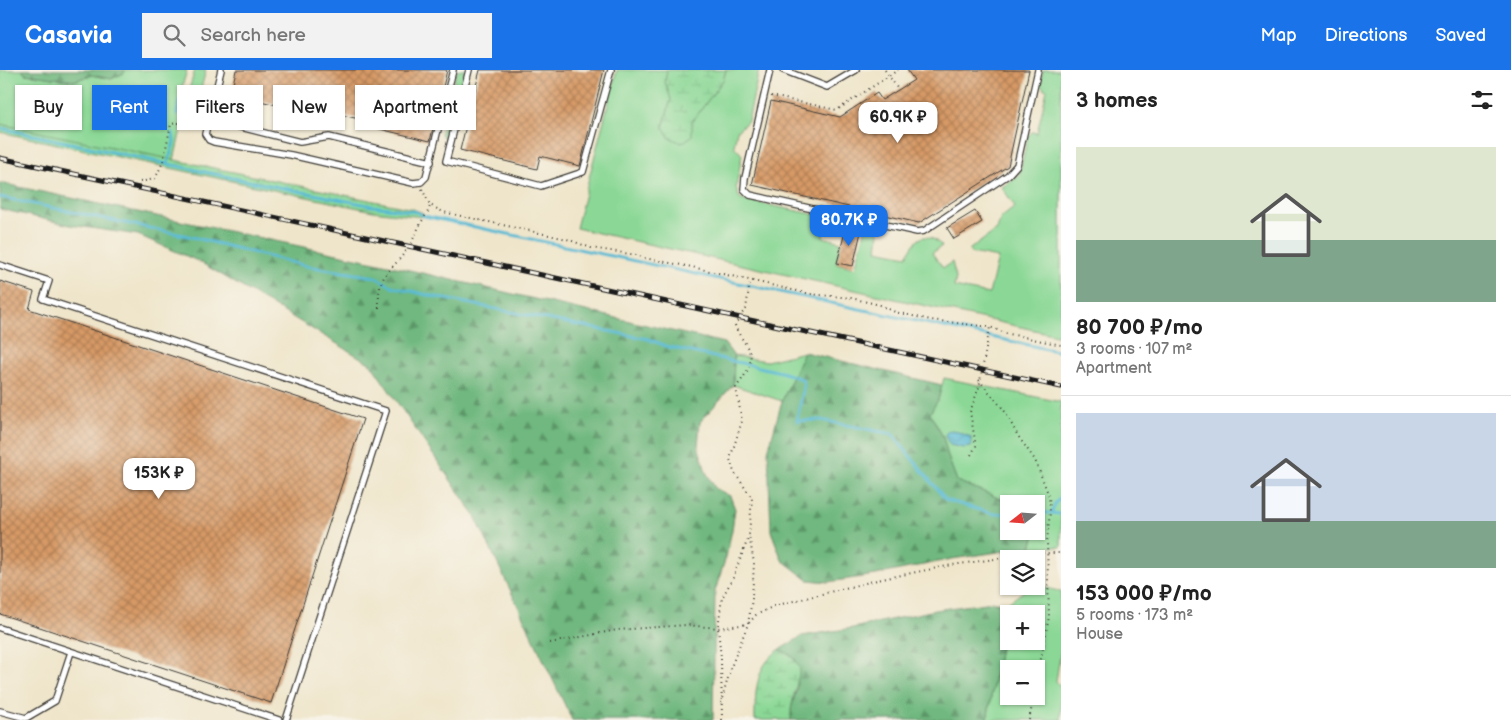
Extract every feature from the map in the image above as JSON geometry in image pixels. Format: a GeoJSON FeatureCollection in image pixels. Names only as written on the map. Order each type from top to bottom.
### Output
{"type":"FeatureCollection","features":[{"type":"Feature","properties":{"kind":"lane"},"geometry":{"type":"LineString","coordinates":[[217,85],[221,70]]}},
{"type":"Feature","properties":{"kind":"lane"},"geometry":{"type":"LineString","coordinates":[[206,130],[205,134],[209,140],[214,142],[291,154],[414,184],[421,182],[426,177],[453,70]]}},
{"type":"Feature","properties":{"kind":"lane"},"geometry":{"type":"LineString","coordinates":[[470,70],[446,161],[541,186],[583,172],[611,70]]}},
{"type":"Feature","properties":{"kind":"lane"},"geometry":{"type":"LineString","coordinates":[[770,70],[744,189],[750,195],[917,232],[924,230],[1008,175],[1017,166],[1038,70]]}},
{"type":"Feature","properties":{"kind":"lane"},"geometry":{"type":"LineString","coordinates":[[784,70],[827,87],[856,70]]}},
{"type":"Feature","properties":{"kind":"lane"},"geometry":{"type":"LineString","coordinates":[[252,130],[300,142],[330,137],[431,162]]}},
{"type":"Feature","properties":{"kind":"lane"},"geometry":{"type":"LineString","coordinates":[[0,265],[49,281],[43,298],[386,411],[286,720]]}},
{"type":"Feature","properties":{"kind":"lane"},"geometry":{"type":"LineString","coordinates":[[0,628],[279,720]]}},
{"type":"Feature","properties":{"kind":"lane"},"geometry":{"type":"LineString","coordinates":[[0,711],[26,718],[55,701],[71,652]]}},
{"type":"Feature","properties":{"kind":"path"},"geometry":{"type":"LineString","coordinates":[[885,70],[897,88]]}},
{"type":"Feature","properties":{"kind":"path"},"geometry":{"type":"LineString","coordinates":[[764,94],[837,110],[898,70]]}},
{"type":"Feature","properties":{"kind":"path"},"geometry":{"type":"LineString","coordinates":[[140,182],[154,179],[162,162],[171,124],[177,123]]}},
{"type":"Feature","properties":{"kind":"path"},"geometry":{"type":"LineString","coordinates":[[423,190],[430,205],[444,212],[567,239],[591,248],[622,252],[810,294],[851,298],[880,305],[895,312],[931,320],[990,327],[1005,333],[1061,344]]}},
{"type":"Feature","properties":{"kind":"path"},"geometry":{"type":"LineString","coordinates":[[379,308],[378,292],[384,276],[412,243],[430,205]]}},
{"type":"Feature","properties":{"kind":"path"},"geometry":{"type":"LineString","coordinates":[[721,703],[748,624],[752,599],[754,563],[749,535],[752,498],[734,472],[730,459],[742,421],[736,388],[750,365],[750,352],[738,335],[735,325],[746,309],[751,280]]}},
{"type":"Feature","properties":{"kind":"path"},"geometry":{"type":"LineString","coordinates":[[971,455],[976,446],[970,412],[980,380],[990,327]]}},
{"type":"Feature","properties":{"kind":"path"},"geometry":{"type":"LineString","coordinates":[[980,380],[1004,410],[1018,436],[1038,466],[1049,496],[1050,512],[1047,541],[1049,617],[1041,660]]}},
{"type":"Feature","properties":{"kind":"path"},"geometry":{"type":"LineString","coordinates":[[722,720],[721,658],[718,628],[722,598],[733,578],[749,535]]}},
{"type":"Feature","properties":{"kind":"path"},"geometry":{"type":"LineString","coordinates":[[550,643],[617,630],[686,625],[718,628],[748,624],[756,616],[774,606],[877,580],[992,559],[1061,553]]}},
{"type":"Feature","properties":{"kind":"path"},"geometry":{"type":"LineString","coordinates":[[1029,720],[1032,705]]}},
{"type":"Feature","properties":{"kind":"green space"},"geometry":{"type":"Polygon","coordinates":[[[0,70],[22,70],[25,74],[74,81],[91,75],[111,79],[124,73],[125,70],[187,70],[183,85],[177,85],[177,130],[181,130],[174,160],[26,130],[82,130],[82,85],[15,85],[15,127],[0,124],[0,70]]]}},
{"type":"Feature","properties":{"kind":"green space"},"geometry":{"type":"Polygon","coordinates":[[[22,70],[125,70],[124,73],[111,79],[91,75],[74,81],[25,74],[22,70]]]}},
{"type":"Feature","properties":{"kind":"green space"},"geometry":{"type":"Polygon","coordinates":[[[195,70],[206,70],[202,85],[190,85],[195,70]]]}},
{"type":"Feature","properties":{"kind":"green space"},"geometry":{"type":"Polygon","coordinates":[[[457,70],[465,70],[461,85],[453,85],[457,70]]]}},
{"type":"Feature","properties":{"kind":"green space"},"geometry":{"type":"Polygon","coordinates":[[[617,70],[667,70],[666,82],[671,99],[663,128],[692,122],[723,80],[726,70],[759,70],[748,121],[737,131],[734,146],[742,155],[736,187],[739,197],[744,200],[827,217],[823,237],[841,242],[836,263],[855,268],[866,227],[876,228],[879,232],[877,250],[907,256],[918,240],[926,237],[931,238],[942,246],[932,253],[943,268],[952,262],[956,278],[954,287],[989,294],[998,258],[971,253],[970,249],[997,230],[1001,218],[1015,207],[1002,187],[1019,176],[1028,136],[1032,132],[1037,133],[1047,90],[1040,84],[1043,70],[1061,70],[1061,336],[576,228],[617,70]]]}},
{"type":"Feature","properties":{"kind":"green space"},"geometry":{"type":"Polygon","coordinates":[[[667,70],[726,70],[723,80],[692,122],[692,136],[682,143],[670,138],[663,128],[671,99],[665,82],[667,70]]]}},
{"type":"Feature","properties":{"kind":"green space"},"geometry":{"type":"Polygon","coordinates":[[[0,124],[15,127],[15,130],[29,130],[413,209],[423,213],[422,217],[373,211],[0,132],[0,124]]]}},
{"type":"Feature","properties":{"kind":"green space"},"geometry":{"type":"Polygon","coordinates":[[[442,130],[450,130],[446,138],[441,133],[442,130]]]}},
{"type":"Feature","properties":{"kind":"green space"},"geometry":{"type":"Polygon","coordinates":[[[0,183],[375,262],[724,343],[734,356],[733,385],[700,422],[698,446],[706,472],[715,488],[730,496],[735,509],[726,557],[715,591],[713,720],[572,720],[475,516],[371,364],[200,262],[138,235],[70,225],[0,209],[0,183]]]}},
{"type":"Feature","properties":{"kind":"green space"},"geometry":{"type":"Polygon","coordinates":[[[804,352],[782,401],[733,385],[734,356],[767,361],[804,352]]]}},
{"type":"Feature","properties":{"kind":"green space"},"geometry":{"type":"Polygon","coordinates":[[[804,352],[942,385],[938,400],[930,413],[943,437],[957,481],[1000,499],[1000,540],[1033,540],[1031,547],[1000,550],[1000,552],[952,559],[876,575],[828,582],[808,580],[782,560],[771,531],[768,451],[782,401],[804,352]]]}},
{"type":"Feature","properties":{"kind":"green space"},"geometry":{"type":"Polygon","coordinates":[[[944,378],[1061,402],[1061,547],[1031,547],[1033,540],[1045,540],[1045,495],[1000,495],[1000,499],[957,481],[943,437],[930,413],[938,400],[944,378]]]}},
{"type":"Feature","properties":{"kind":"green space"},"geometry":{"type":"Polygon","coordinates":[[[1045,587],[1061,592],[1061,649],[1056,681],[1061,687],[1061,720],[987,720],[1000,648],[1000,650],[1045,650],[1045,605],[1008,605],[1019,595],[1045,595],[1045,587]]]}},
{"type":"Feature","properties":{"kind":"green space"},"geometry":{"type":"Polygon","coordinates":[[[993,602],[1008,603],[1008,605],[1000,605],[1000,648],[987,720],[791,720],[791,709],[797,688],[796,660],[789,654],[779,650],[802,636],[853,628],[935,610],[993,602]]]}},
{"type":"Feature","properties":{"kind":"green space"},"geometry":{"type":"Polygon","coordinates":[[[779,650],[792,657],[800,669],[791,709],[791,720],[755,720],[756,691],[761,672],[765,664],[779,650]]]}},
{"type":"Feature","properties":{"kind":"water"},"geometry":{"type":"Polygon","coordinates":[[[953,430],[971,437],[971,447],[963,448],[950,445],[945,436],[947,431],[953,430]]]}},
{"type":"Feature","properties":{"kind":"building"},"geometry":{"type":"Polygon","coordinates":[[[236,70],[447,70],[443,85],[355,85],[355,118],[345,116],[345,85],[273,85],[273,104],[263,102],[263,85],[233,85],[236,70]]]}},
{"type":"Feature","properties":{"kind":"building"},"geometry":{"type":"Polygon","coordinates":[[[480,70],[604,70],[580,166],[540,156],[537,169],[460,150],[465,130],[476,130],[476,86],[480,70]]]}},
{"type":"Feature","properties":{"kind":"building"},"geometry":{"type":"Polygon","coordinates":[[[907,70],[1029,70],[1008,166],[919,223],[752,185],[771,101],[840,117],[877,93],[882,100],[914,80],[907,70]]]}},
{"type":"Feature","properties":{"kind":"building"},"geometry":{"type":"Polygon","coordinates":[[[384,130],[433,130],[430,141],[384,130]]]}},
{"type":"Feature","properties":{"kind":"building"},"geometry":{"type":"Polygon","coordinates":[[[975,211],[982,222],[954,239],[947,228],[975,211]]]}},
{"type":"Feature","properties":{"kind":"building"},"geometry":{"type":"Polygon","coordinates":[[[846,228],[861,232],[853,266],[837,263],[846,228]]]}},
{"type":"Feature","properties":{"kind":"building"},"geometry":{"type":"Polygon","coordinates":[[[0,281],[34,292],[29,309],[363,419],[271,703],[0,614],[0,281]]]}},
{"type":"Feature","properties":{"kind":"waterway"},"geometry":{"type":"LineString","coordinates":[[0,128],[238,179],[373,206],[417,212],[424,216],[1061,352]]}},
{"type":"Feature","properties":{"kind":"waterway"},"geometry":{"type":"LineString","coordinates":[[168,163],[174,142],[173,132]]}},
{"type":"Feature","properties":{"kind":"waterway"},"geometry":{"type":"LineString","coordinates":[[0,197],[188,236],[306,266],[375,277],[391,286],[431,296],[648,339],[669,347],[781,372],[802,379],[804,385],[797,421],[821,420],[892,434],[946,500],[994,514],[1000,514]]}},
{"type":"Feature","properties":{"kind":"waterway"},"geometry":{"type":"LineString","coordinates":[[1052,513],[1055,503],[1061,498]]}},
{"type":"Feature","properties":{"kind":"waterway"},"geometry":{"type":"LineString","coordinates":[[1045,513],[1061,514]]}},
{"type":"Feature","properties":{"kind":"railway"},"geometry":{"type":"LineString","coordinates":[[0,158],[1061,387]]}}]}
